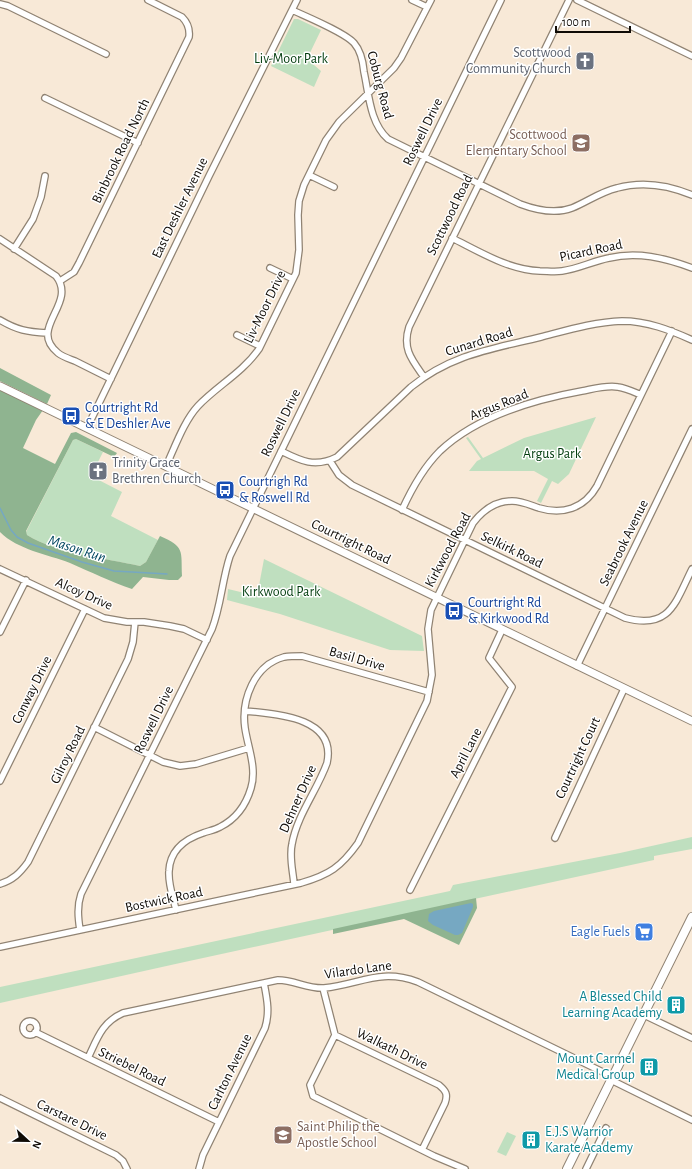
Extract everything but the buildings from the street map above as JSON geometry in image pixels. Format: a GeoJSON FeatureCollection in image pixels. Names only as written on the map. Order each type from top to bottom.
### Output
{"type":"FeatureCollection","features":[{"type":"Feature","properties":{"kind":"main road"},"geometry":{"type":"LineString","coordinates":[[567,1169],[692,916]]}},
{"type":"Feature","properties":{"kind":"street","name":"Binbrook Road North"},"geometry":{"type":"LineString","coordinates":[[60,281],[74,272],[79,264],[187,42],[189,32],[187,24],[178,14],[148,0]]}},
{"type":"Feature","properties":{"kind":"street","name":"East Deshler Avenue"},"geometry":{"type":"LineString","coordinates":[[87,428],[297,0]]}},
{"type":"Feature","properties":{"kind":"street"},"geometry":{"type":"LineString","coordinates":[[412,0],[427,7]]}},
{"type":"Feature","properties":{"kind":"street","name":"Liv-Moor Drive"},"geometry":{"type":"LineString","coordinates":[[166,466],[188,419],[196,408],[204,399],[241,370],[252,359],[260,346],[293,279],[299,256],[299,201],[309,175],[326,140],[332,130],[394,68],[402,58],[431,0]]}},
{"type":"Feature","properties":{"kind":"street","name":"Roswell Drive"},"geometry":{"type":"LineString","coordinates":[[80,930],[78,908],[81,894],[207,640],[218,615],[224,573],[230,556],[501,0]]}},
{"type":"Feature","properties":{"kind":"street","name":"Scottwood Road"},"geometry":{"type":"LineString","coordinates":[[424,377],[412,361],[407,350],[407,333],[569,0]]}},
{"type":"Feature","properties":{"kind":"street"},"geometry":{"type":"LineString","coordinates":[[576,0],[692,56]]}},
{"type":"Feature","properties":{"kind":"street"},"geometry":{"type":"LineString","coordinates":[[0,4],[8,6],[106,54]]}},
{"type":"Feature","properties":{"kind":"street","name":"Coburg Road"},"geometry":{"type":"LineString","coordinates":[[292,10],[341,34],[353,42],[361,55],[374,120],[384,135],[394,143],[520,204],[528,207],[559,211],[570,209],[616,188],[638,184],[680,190],[692,195]]}},
{"type":"Feature","properties":{"kind":"street"},"geometry":{"type":"LineString","coordinates":[[45,98],[138,143]]}},
{"type":"Feature","properties":{"kind":"street"},"geometry":{"type":"LineString","coordinates":[[309,175],[334,187]]}},
{"type":"Feature","properties":{"kind":"street"},"geometry":{"type":"LineString","coordinates":[[14,249],[32,219],[41,197],[45,176]]}},
{"type":"Feature","properties":{"kind":"street","name":"Picard Road"},"geometry":{"type":"LineString","coordinates":[[452,238],[496,260],[517,268],[539,271],[561,271],[609,257],[633,255],[652,256],[674,261],[692,268]]}},
{"type":"Feature","properties":{"kind":"street"},"geometry":{"type":"LineString","coordinates":[[0,240],[56,276],[60,281],[62,296],[47,333],[50,345],[59,354],[111,379]]}},
{"type":"Feature","properties":{"kind":"street"},"geometry":{"type":"LineString","coordinates":[[270,268],[293,279]]}},
{"type":"Feature","properties":{"kind":"street"},"geometry":{"type":"LineString","coordinates":[[0,320],[21,330],[47,333]]}},
{"type":"Feature","properties":{"kind":"street","name":"Cunard Road"},"geometry":{"type":"LineString","coordinates":[[280,451],[307,462],[318,463],[330,460],[344,452],[411,387],[424,377],[443,366],[472,354],[594,324],[623,321],[648,323],[692,340]]}},
{"type":"Feature","properties":{"kind":"street","name":"Kirkwood Road"},"geometry":{"type":"LineString","coordinates":[[331,871],[342,864],[358,843],[423,710],[432,681],[428,629],[431,610],[473,523],[490,506],[501,502],[524,502],[548,511],[559,511],[571,509],[586,500],[597,486],[672,331]]}},
{"type":"Feature","properties":{"kind":"street"},"geometry":{"type":"LineString","coordinates":[[237,335],[260,346]]}},
{"type":"Feature","properties":{"kind":"street","name":"Courtright Road"},"geometry":{"type":"LineString","coordinates":[[0,386],[692,721]]}},
{"type":"Feature","properties":{"kind":"street","name":"Argus Road"},"geometry":{"type":"LineString","coordinates":[[402,510],[416,481],[440,451],[461,434],[483,422],[518,408],[554,397],[601,387],[618,386],[641,395]]}},
{"type":"Feature","properties":{"kind":"street","name":"Seabrook Avenue"},"geometry":{"type":"LineString","coordinates":[[577,666],[692,429]]}},
{"type":"Feature","properties":{"kind":"street","name":"Selkirk Road"},"geometry":{"type":"LineString","coordinates":[[330,460],[339,475],[346,481],[605,609],[638,622],[651,621],[664,616],[672,608],[692,569]]}},
{"type":"Feature","properties":{"kind":"street","name":"Alcoy Drive"},"geometry":{"type":"LineString","coordinates":[[0,569],[104,618],[170,626],[184,630],[207,640]]}},
{"type":"Feature","properties":{"kind":"street"},"geometry":{"type":"LineString","coordinates":[[0,632],[26,580]]}},
{"type":"Feature","properties":{"kind":"street","name":"Conway Drive"},"geometry":{"type":"LineString","coordinates":[[0,780],[85,609]]}},
{"type":"Feature","properties":{"kind":"street","name":"Gilroy Road"},"geometry":{"type":"LineString","coordinates":[[0,884],[14,878],[23,870],[28,862],[131,651],[135,622]]}},
{"type":"Feature","properties":{"kind":"street","name":"April Lane"},"geometry":{"type":"LineString","coordinates":[[410,890],[512,688],[489,658],[502,630]]}},
{"type":"Feature","properties":{"kind":"street","name":"Basil Drive"},"geometry":{"type":"LineString","coordinates":[[245,711],[250,690],[260,672],[278,660],[293,656],[310,658],[429,692]]}},
{"type":"Feature","properties":{"kind":"street","name":"Courtright Court"},"geometry":{"type":"LineString","coordinates":[[555,838],[624,689]]}},
{"type":"Feature","properties":{"kind":"street"},"geometry":{"type":"LineString","coordinates":[[176,910],[169,878],[170,862],[173,855],[180,845],[189,838],[219,828],[232,819],[239,812],[248,798],[254,775],[245,727],[245,711]]}},
{"type":"Feature","properties":{"kind":"street","name":"Dehner Drive"},"geometry":{"type":"LineString","coordinates":[[245,711],[285,716],[302,721],[317,730],[327,745],[329,756],[327,763],[300,819],[291,844],[294,884]]}},
{"type":"Feature","properties":{"kind":"street"},"geometry":{"type":"LineString","coordinates":[[94,727],[172,765],[188,766],[249,748]]}},
{"type":"Feature","properties":{"kind":"street","name":"Bostwick Road"},"geometry":{"type":"LineString","coordinates":[[0,947],[316,879],[331,871]]}},
{"type":"Feature","properties":{"kind":"street","name":"Vilardo Lane"},"geometry":{"type":"LineString","coordinates":[[88,1058],[105,1024],[123,1013],[278,980],[288,980],[308,986],[323,988],[376,976],[398,976],[408,978],[692,1120]]}},
{"type":"Feature","properties":{"kind":"street","name":"Carlton Avenue"},"geometry":{"type":"LineString","coordinates":[[199,1169],[203,1155],[265,1028],[268,1007],[264,983]]}},
{"type":"Feature","properties":{"kind":"street"},"geometry":{"type":"LineString","coordinates":[[323,988],[335,1035],[310,1085],[313,1096],[422,1150],[466,1169]]}},
{"type":"Feature","properties":{"kind":"street"},"geometry":{"type":"LineString","coordinates":[[644,1014],[692,1038]]}},
{"type":"Feature","properties":{"kind":"street","name":"Striebel Road"},"geometry":{"type":"LineString","coordinates":[[35,1032],[219,1122]]}},
{"type":"Feature","properties":{"kind":"street","name":"Walkath Drive"},"geometry":{"type":"LineString","coordinates":[[335,1035],[439,1085],[444,1090],[447,1096],[445,1104],[422,1150]]}},
{"type":"Feature","properties":{"kind":"street","name":"Carstare Drive"},"geometry":{"type":"LineString","coordinates":[[0,1098],[116,1155],[124,1161],[127,1169]]}},
{"type":"Feature","properties":{"kind":"street"},"geometry":{"type":"LineString","coordinates":[[586,1169],[606,1128]]}},
{"type":"Feature","properties":{"kind":"green space","name":"Liv-Moor Park"},"geometry":{"type":"Polygon","coordinates":[[[294,19],[298,19],[321,30],[307,59],[321,71],[314,87],[271,66],[294,19]]]}},
{"type":"Feature","properties":{"kind":"green space"},"geometry":{"type":"Polygon","coordinates":[[[0,368],[51,395],[47,404],[0,381],[0,368]]]}},
{"type":"Feature","properties":{"kind":"green space"},"geometry":{"type":"Polygon","coordinates":[[[0,390],[43,410],[36,420],[23,448],[55,464],[71,433],[76,432],[117,453],[114,457],[76,439],[73,440],[26,531],[27,535],[53,547],[67,551],[140,566],[146,562],[160,536],[174,543],[180,550],[182,560],[182,576],[178,580],[143,577],[132,589],[70,563],[33,551],[15,543],[0,532],[0,390]]]}},
{"type":"Feature","properties":{"kind":"green space","name":"Argus Park"},"geometry":{"type":"Polygon","coordinates":[[[596,417],[569,474],[558,484],[552,481],[541,503],[537,501],[548,479],[534,471],[469,471],[477,461],[481,459],[466,438],[468,437],[483,458],[524,438],[596,417]]]}},
{"type":"Feature","properties":{"kind":"green space"},"geometry":{"type":"Polygon","coordinates":[[[76,439],[103,452],[91,476],[122,492],[111,516],[158,540],[146,562],[140,566],[67,551],[53,547],[27,535],[26,532],[73,440],[76,439]]]}},
{"type":"Feature","properties":{"kind":"green space","name":"Kirkwood Park"},"geometry":{"type":"Polygon","coordinates":[[[264,559],[422,636],[424,651],[390,650],[280,614],[227,600],[228,589],[257,596],[264,559]]]}},
{"type":"Feature","properties":{"kind":"green space"},"geometry":{"type":"Polygon","coordinates":[[[692,837],[692,849],[654,856],[654,860],[0,1003],[0,987],[450,891],[453,885],[620,853],[692,837]]]}},
{"type":"Feature","properties":{"kind":"green space"},"geometry":{"type":"Polygon","coordinates":[[[476,898],[477,908],[459,945],[404,919],[333,934],[333,929],[476,898]]]}},
{"type":"Feature","properties":{"kind":"green space"},"geometry":{"type":"Polygon","coordinates":[[[507,1132],[516,1136],[506,1156],[497,1152],[507,1132]]]}},
{"type":"Feature","properties":{"kind":"water"},"geometry":{"type":"Polygon","coordinates":[[[471,903],[473,904],[473,907],[462,933],[458,935],[433,925],[428,921],[429,914],[434,911],[471,903]]]}},
{"type":"Feature","properties":{"kind":"waterway","name":"Mason Run"},"geometry":{"type":"LineString","coordinates":[[0,508],[11,530],[17,537],[28,543],[82,562],[114,571],[167,574]]}},
{"type":"Feature","properties":{"kind":"place","name":"Scottwood Community Church"},"geometry":{"type":"Point","coordinates":[585,61]}},
{"type":"Feature","properties":{"kind":"place","name":"Scottwood Elementary School"},"geometry":{"type":"Point","coordinates":[581,143]}},
{"type":"Feature","properties":{"kind":"place","name":"Courtright Rd & E Deshler Ave"},"geometry":{"type":"Point","coordinates":[71,416]}},
{"type":"Feature","properties":{"kind":"place","name":"Trinity Grace Brethren Church"},"geometry":{"type":"Point","coordinates":[98,471]}},
{"type":"Feature","properties":{"kind":"place","name":"Courtrigh Rd & Roswell Rd"},"geometry":{"type":"Point","coordinates":[225,490]}},
{"type":"Feature","properties":{"kind":"place","name":"Courtright Rd & Kirkwood Rd"},"geometry":{"type":"Point","coordinates":[454,611]}},
{"type":"Feature","properties":{"kind":"place","name":"Eagle Fuels"},"geometry":{"type":"Point","coordinates":[644,932]}},
{"type":"Feature","properties":{"kind":"place","name":"A Blessed Child Learning Academy"},"geometry":{"type":"Point","coordinates":[676,1005]}},
{"type":"Feature","properties":{"kind":"place","name":"Mount Carmel Medical Group"},"geometry":{"type":"Point","coordinates":[649,1067]}},
{"type":"Feature","properties":{"kind":"place","name":"Saint Philip the Apostle School"},"geometry":{"type":"Point","coordinates":[283,1135]}},
{"type":"Feature","properties":{"kind":"place","name":"E.J.S Warrior Karate Academy"},"geometry":{"type":"Point","coordinates":[531,1140]}}]}
